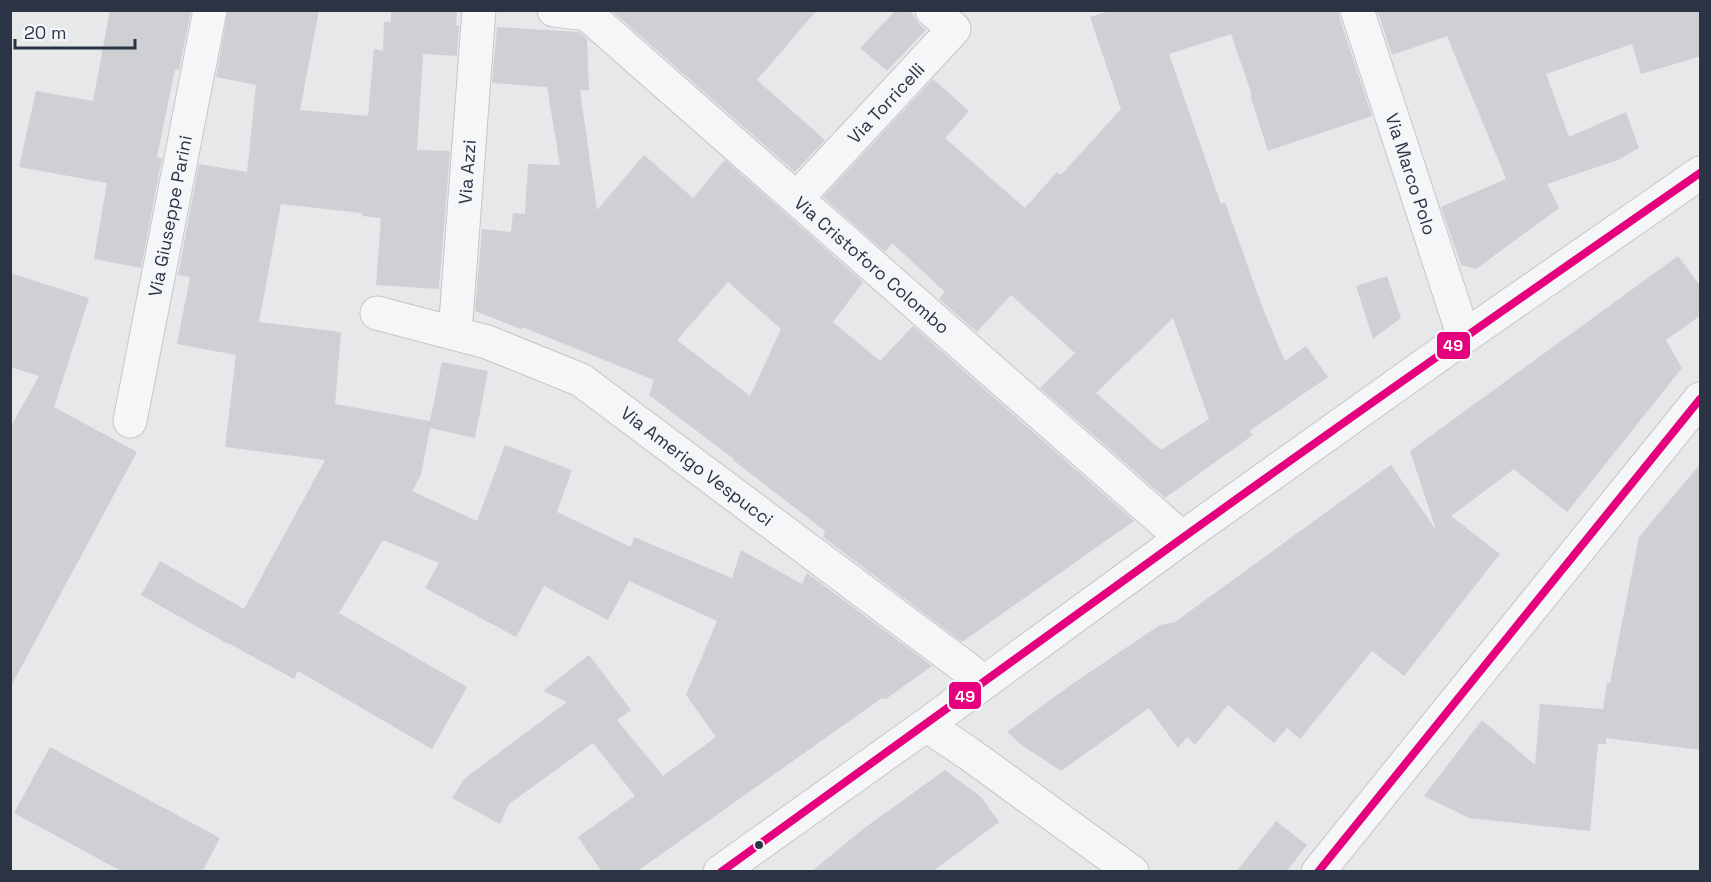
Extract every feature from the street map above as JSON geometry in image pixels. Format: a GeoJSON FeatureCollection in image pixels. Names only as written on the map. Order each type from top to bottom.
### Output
{"type":"FeatureCollection","features":[{"type":"Feature","properties":{"kind":"street","name":"Via Giuseppe Parini"},"geometry":{"type":"LineString","coordinates":[[130,421],[210,10]]}},
{"type":"Feature","properties":{"kind":"street","name":"Via Azzi"},"geometry":{"type":"LineString","coordinates":[[455,333],[479,10]]}},
{"type":"Feature","properties":{"kind":"street","name":"Via Cristoforo Colombo"},"geometry":{"type":"LineString","coordinates":[[554,10],[587,14],[1182,538]]}},
{"type":"Feature","properties":{"kind":"street","name":"Via Torricelli"},"geometry":{"type":"LineString","coordinates":[[797,198],[954,29],[932,10]]}},
{"type":"Feature","properties":{"kind":"street","name":"Via Marco Polo"},"geometry":{"type":"LineString","coordinates":[[1357,10],[1464,337]]}},
{"type":"Feature","properties":{"kind":"street"},"geometry":{"type":"LineString","coordinates":[[720,872],[1464,337],[1701,174]]}},
{"type":"Feature","properties":{"kind":"street","name":"Via Amerigo Vespucci"},"geometry":{"type":"LineString","coordinates":[[377,313],[487,342],[581,380],[984,682]]}},
{"type":"Feature","properties":{"kind":"street"},"geometry":{"type":"LineString","coordinates":[[1318,872],[1701,399]]}},
{"type":"Feature","properties":{"kind":"street"},"geometry":{"type":"LineString","coordinates":[[926,725],[1132,872]]}},
{"type":"Feature","properties":{"kind":"building"},"geometry":{"type":"Polygon","coordinates":[[[110,10],[191,10],[179,70],[175,69],[157,157],[162,158],[141,268],[94,259],[107,183],[19,167],[36,91],[93,101],[110,10]]]}},
{"type":"Feature","properties":{"kind":"building"},"geometry":{"type":"Polygon","coordinates":[[[228,10],[319,10],[300,110],[368,116],[374,49],[383,51],[384,22],[391,22],[391,10],[457,10],[456,25],[459,26],[457,56],[423,54],[417,150],[450,151],[439,289],[376,285],[381,218],[362,216],[362,213],[281,204],[259,322],[341,332],[335,404],[430,421],[442,362],[488,371],[475,438],[430,428],[421,475],[412,491],[477,521],[505,445],[572,470],[557,512],[631,547],[634,537],[732,578],[741,550],[802,584],[807,573],[932,666],[886,699],[882,698],[636,872],[602,872],[578,837],[635,796],[593,743],[509,804],[500,824],[452,798],[464,779],[567,702],[543,691],[589,655],[631,710],[617,720],[663,776],[716,737],[686,695],[717,621],[629,581],[608,620],[544,586],[516,637],[425,588],[439,563],[383,540],[339,613],[467,687],[432,749],[298,671],[294,679],[141,595],[160,561],[244,609],[325,460],[225,447],[236,355],[177,344],[190,277],[178,275],[199,164],[247,172],[256,85],[216,77],[228,10]]]}},
{"type":"Feature","properties":{"kind":"building"},"geometry":{"type":"Polygon","coordinates":[[[611,10],[817,10],[757,80],[825,140],[795,172],[611,10]]]}},
{"type":"Feature","properties":{"kind":"building"},"geometry":{"type":"Polygon","coordinates":[[[896,10],[910,10],[926,30],[887,71],[860,48],[896,10]]]}},
{"type":"Feature","properties":{"kind":"building"},"geometry":{"type":"Polygon","coordinates":[[[1113,10],[1339,10],[1372,116],[1268,151],[1231,34],[1169,54],[1221,204],[1225,202],[1263,309],[1285,361],[1306,346],[1328,377],[1249,431],[1253,435],[1165,498],[1040,388],[1075,353],[1011,295],[977,332],[939,299],[945,292],[892,243],[885,252],[823,197],[933,79],[969,111],[945,138],[1025,208],[1057,172],[1061,175],[1121,109],[1090,17],[1113,10]],[[1173,318],[1096,393],[1161,450],[1209,419],[1173,318]]]}},
{"type":"Feature","properties":{"kind":"building"},"geometry":{"type":"Polygon","coordinates":[[[1377,10],[1701,10],[1701,56],[1641,74],[1632,44],[1546,74],[1569,137],[1626,112],[1639,148],[1618,160],[1547,184],[1559,208],[1476,269],[1461,265],[1441,207],[1506,179],[1447,36],[1392,55],[1377,10]]]}},
{"type":"Feature","properties":{"kind":"building"},"geometry":{"type":"Polygon","coordinates":[[[497,27],[579,32],[587,39],[589,90],[580,90],[597,210],[644,155],[693,198],[725,160],[863,282],[833,322],[880,361],[913,326],[1134,521],[962,642],[823,537],[825,531],[649,395],[654,380],[522,327],[521,329],[475,311],[482,229],[511,232],[513,213],[525,214],[528,164],[560,165],[547,87],[492,83],[497,27]],[[728,282],[677,340],[750,396],[781,329],[728,282]]]}},
{"type":"Feature","properties":{"kind":"building"},"geometry":{"type":"Polygon","coordinates":[[[1678,256],[1701,287],[1701,315],[1666,340],[1682,368],[1567,512],[1514,469],[1451,516],[1500,554],[1404,676],[1372,651],[1300,739],[1287,728],[1274,743],[1228,705],[1195,745],[1187,737],[1178,748],[1149,708],[1061,771],[1023,746],[1007,732],[1072,684],[1160,625],[1175,622],[1391,465],[1436,530],[1410,451],[1678,256]]]}},
{"type":"Feature","properties":{"kind":"building"},"geometry":{"type":"Polygon","coordinates":[[[10,273],[89,298],[54,407],[137,452],[10,688],[10,428],[39,376],[10,367],[10,273]]]}},
{"type":"Feature","properties":{"kind":"building"},"geometry":{"type":"Polygon","coordinates":[[[1387,276],[1401,318],[1373,339],[1356,286],[1387,276]]]}},
{"type":"Feature","properties":{"kind":"building"},"geometry":{"type":"Polygon","coordinates":[[[1701,463],[1701,750],[1606,738],[1606,744],[1598,744],[1590,831],[1469,818],[1424,796],[1482,720],[1535,765],[1540,704],[1603,709],[1639,537],[1701,463]]]}},
{"type":"Feature","properties":{"kind":"building"},"geometry":{"type":"Polygon","coordinates":[[[50,747],[220,838],[202,872],[123,872],[14,813],[50,747]]]}},
{"type":"Feature","properties":{"kind":"building"},"geometry":{"type":"Polygon","coordinates":[[[945,770],[981,797],[999,822],[932,872],[811,872],[863,829],[945,770]]]}},
{"type":"Feature","properties":{"kind":"building"},"geometry":{"type":"Polygon","coordinates":[[[1276,821],[1307,845],[1286,872],[1236,872],[1276,821]]]}},
{"type":"Feature","properties":{"kind":"transit line","name":"49"},"geometry":{"type":"LineString","coordinates":[[721,872],[1246,493],[1700,173]]}},
{"type":"Feature","properties":{"kind":"transit line","name":"49"},"geometry":{"type":"LineString","coordinates":[[1318,872],[1700,399]]}}]}
